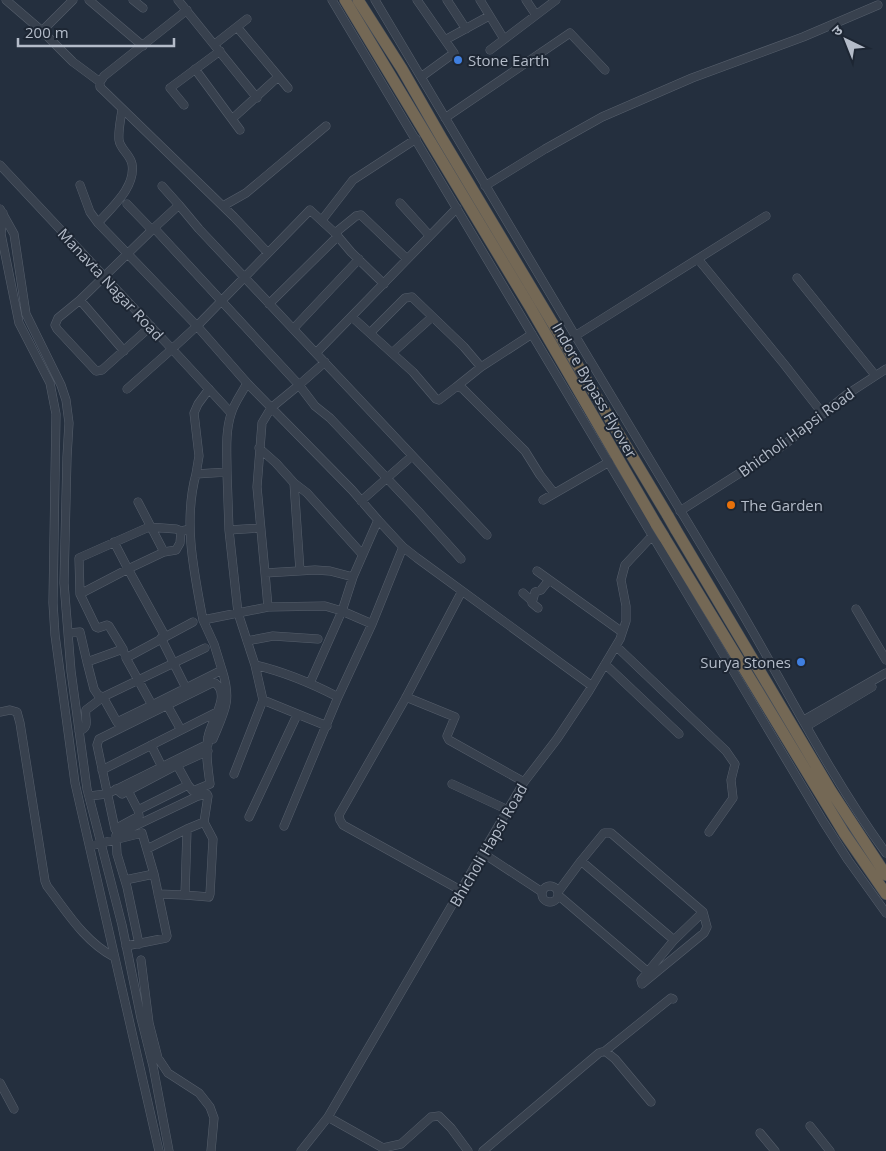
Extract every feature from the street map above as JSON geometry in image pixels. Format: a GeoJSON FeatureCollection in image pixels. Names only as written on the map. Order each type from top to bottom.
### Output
{"type":"FeatureCollection","features":[{"type":"Feature","properties":{"kind":"highway","name":"Indore Bypass Flyover"},"geometry":{"type":"LineString","coordinates":[[345,0],[375,60],[546,336],[778,725],[823,791]]}},
{"type":"Feature","properties":{"kind":"highway","name":"Indore Bypass Flyover"},"geometry":{"type":"LineString","coordinates":[[358,0],[402,69],[800,739],[823,791]]}},
{"type":"Feature","properties":{"kind":"highway"},"geometry":{"type":"LineString","coordinates":[[823,791],[886,875]]}},
{"type":"Feature","properties":{"kind":"highway"},"geometry":{"type":"LineString","coordinates":[[823,791],[844,833],[886,894]]}},
{"type":"Feature","properties":{"kind":"street"},"geometry":{"type":"LineString","coordinates":[[6,0],[42,31],[73,62],[100,82]]}},
{"type":"Feature","properties":{"kind":"street"},"geometry":{"type":"LineString","coordinates":[[42,31],[73,0]]}},
{"type":"Feature","properties":{"kind":"street"},"geometry":{"type":"LineString","coordinates":[[88,0],[143,46]]}},
{"type":"Feature","properties":{"kind":"street"},"geometry":{"type":"LineString","coordinates":[[134,0],[143,8]]}},
{"type":"Feature","properties":{"kind":"street"},"geometry":{"type":"LineString","coordinates":[[178,0],[257,98]]}},
{"type":"Feature","properties":{"kind":"street"},"geometry":{"type":"LineString","coordinates":[[332,0],[375,60],[416,139],[652,536],[823,791],[861,819],[886,853]]}},
{"type":"Feature","properties":{"kind":"street"},"geometry":{"type":"LineString","coordinates":[[375,0],[760,644],[805,723],[823,791],[848,860],[886,913]]}},
{"type":"Feature","properties":{"kind":"street"},"geometry":{"type":"LineString","coordinates":[[417,0],[454,53],[421,77]]}},
{"type":"Feature","properties":{"kind":"street"},"geometry":{"type":"LineString","coordinates":[[447,0],[466,29]]}},
{"type":"Feature","properties":{"kind":"street"},"geometry":{"type":"LineString","coordinates":[[480,0],[504,39]]}},
{"type":"Feature","properties":{"kind":"street"},"geometry":{"type":"LineString","coordinates":[[526,0],[536,15]]}},
{"type":"Feature","properties":{"kind":"street"},"geometry":{"type":"LineString","coordinates":[[490,50],[556,0]]}},
{"type":"Feature","properties":{"kind":"street"},"geometry":{"type":"LineString","coordinates":[[485,186],[602,117],[692,78],[803,37],[878,5]]}},
{"type":"Feature","properties":{"kind":"street"},"geometry":{"type":"LineString","coordinates":[[187,10],[104,76],[100,82],[100,87],[223,206],[268,253]]}},
{"type":"Feature","properties":{"kind":"street"},"geometry":{"type":"LineString","coordinates":[[445,40],[490,16]]}},
{"type":"Feature","properties":{"kind":"street"},"geometry":{"type":"LineString","coordinates":[[215,44],[247,19]]}},
{"type":"Feature","properties":{"kind":"street"},"geometry":{"type":"LineString","coordinates":[[237,26],[288,88]]}},
{"type":"Feature","properties":{"kind":"street"},"geometry":{"type":"LineString","coordinates":[[445,118],[570,33],[605,70]]}},
{"type":"Feature","properties":{"kind":"street"},"geometry":{"type":"LineString","coordinates":[[184,105],[170,88],[220,51]]}},
{"type":"Feature","properties":{"kind":"street"},"geometry":{"type":"LineString","coordinates":[[195,69],[240,130]]}},
{"type":"Feature","properties":{"kind":"street"},"geometry":{"type":"LineString","coordinates":[[232,119],[278,77]]}},
{"type":"Feature","properties":{"kind":"street"},"geometry":{"type":"LineString","coordinates":[[98,222],[119,200],[130,182],[132,165],[119,141],[122,109]]}},
{"type":"Feature","properties":{"kind":"street"},"geometry":{"type":"LineString","coordinates":[[223,206],[246,192],[326,126]]}},
{"type":"Feature","properties":{"kind":"street"},"geometry":{"type":"LineString","coordinates":[[384,284],[322,220],[352,180],[416,139]]}},
{"type":"Feature","properties":{"kind":"street","name":"Manavta Nagar Road"},"geometry":{"type":"LineString","coordinates":[[0,165],[172,350],[310,210],[322,220]]}},
{"type":"Feature","properties":{"kind":"street"},"geometry":{"type":"LineString","coordinates":[[80,185],[90,212],[98,222],[197,326],[247,383],[362,501],[403,547],[592,686]]}},
{"type":"Feature","properties":{"kind":"street"},"geometry":{"type":"LineString","coordinates":[[162,186],[199,230],[487,535]]}},
{"type":"Feature","properties":{"kind":"street"},"geometry":{"type":"LineString","coordinates":[[400,203],[429,235]]}},
{"type":"Feature","properties":{"kind":"street"},"geometry":{"type":"LineString","coordinates":[[127,204],[222,300],[299,385],[315,406],[330,418],[461,559]]}},
{"type":"Feature","properties":{"kind":"street"},"geometry":{"type":"LineString","coordinates":[[151,326],[102,370],[96,371],[57,329],[56,325],[58,318],[80,300],[179,205]]}},
{"type":"Feature","properties":{"kind":"street"},"geometry":{"type":"LineString","coordinates":[[316,353],[457,208]]}},
{"type":"Feature","properties":{"kind":"street"},"geometry":{"type":"LineString","coordinates":[[1,211],[14,234],[26,314],[62,386],[68,415],[64,583],[71,670],[79,732],[89,796],[126,946],[153,1066],[169,1151]]}},
{"type":"Feature","properties":{"kind":"street"},"geometry":{"type":"LineString","coordinates":[[1,211],[1,234],[19,323],[50,383],[54,399],[56,414],[53,603],[76,783],[159,1151]]}},
{"type":"Feature","properties":{"kind":"street"},"geometry":{"type":"LineString","coordinates":[[270,304],[356,216],[361,215],[407,259]]}},
{"type":"Feature","properties":{"kind":"street"},"geometry":{"type":"LineString","coordinates":[[575,336],[766,216]]}},
{"type":"Feature","properties":{"kind":"street"},"geometry":{"type":"LineString","coordinates":[[293,329],[359,259]]}},
{"type":"Feature","properties":{"kind":"street"},"geometry":{"type":"LineString","coordinates":[[698,259],[823,414]]}},
{"type":"Feature","properties":{"kind":"street"},"geometry":{"type":"LineString","coordinates":[[797,278],[875,375]]}},
{"type":"Feature","properties":{"kind":"street"},"geometry":{"type":"LineString","coordinates":[[370,333],[405,298],[408,296],[412,297],[464,348],[481,368]]}},
{"type":"Feature","properties":{"kind":"street"},"geometry":{"type":"LineString","coordinates":[[80,300],[124,351]]}},
{"type":"Feature","properties":{"kind":"street"},"geometry":{"type":"LineString","coordinates":[[352,317],[413,372],[436,399],[439,400],[481,368],[532,334]]}},
{"type":"Feature","properties":{"kind":"street"},"geometry":{"type":"LineString","coordinates":[[392,352],[432,317]]}},
{"type":"Feature","properties":{"kind":"street"},"geometry":{"type":"LineString","coordinates":[[127,389],[172,350],[231,412]]}},
{"type":"Feature","properties":{"kind":"street"},"geometry":{"type":"LineString","coordinates":[[268,607],[257,487],[262,422],[271,408],[325,362]]}},
{"type":"Feature","properties":{"kind":"street","name":"Bhicholi Hapsi Road"},"geometry":{"type":"LineString","coordinates":[[680,512],[784,446],[823,414],[875,375],[886,369]]}},
{"type":"Feature","properties":{"kind":"street"},"geometry":{"type":"LineString","coordinates":[[234,774],[263,700],[255,665],[238,613],[228,530],[227,431],[231,412],[247,383]]}},
{"type":"Feature","properties":{"kind":"street"},"geometry":{"type":"LineString","coordinates":[[456,387],[462,388],[525,451],[554,493]]}},
{"type":"Feature","properties":{"kind":"street"},"geometry":{"type":"LineString","coordinates":[[89,796],[107,794],[116,789],[127,788],[177,765],[209,744],[224,713],[228,697],[227,685],[214,644],[203,620],[193,568],[190,528],[191,492],[199,456],[194,413],[198,404],[210,389]]}},
{"type":"Feature","properties":{"kind":"street"},"geometry":{"type":"LineString","coordinates":[[259,448],[294,483],[307,493],[362,554]]}},
{"type":"Feature","properties":{"kind":"street"},"geometry":{"type":"LineString","coordinates":[[362,501],[412,456]]}},
{"type":"Feature","properties":{"kind":"street"},"geometry":{"type":"LineString","coordinates":[[542,500],[609,462]]}},
{"type":"Feature","properties":{"kind":"street"},"geometry":{"type":"LineString","coordinates":[[196,474],[227,472]]}},
{"type":"Feature","properties":{"kind":"street"},"geometry":{"type":"LineString","coordinates":[[294,483],[300,571]]}},
{"type":"Feature","properties":{"kind":"street"},"geometry":{"type":"LineString","coordinates":[[138,502],[164,552]]}},
{"type":"Feature","properties":{"kind":"street"},"geometry":{"type":"LineString","coordinates":[[310,683],[342,611],[362,554],[378,520]]}},
{"type":"Feature","properties":{"kind":"street"},"geometry":{"type":"LineString","coordinates":[[152,705],[109,626],[98,628],[96,626],[80,594],[79,558],[150,527],[181,531],[190,528]]}},
{"type":"Feature","properties":{"kind":"street"},"geometry":{"type":"LineString","coordinates":[[228,530],[260,528]]}},
{"type":"Feature","properties":{"kind":"street"},"geometry":{"type":"LineString","coordinates":[[80,594],[164,552],[176,550],[180,543],[181,531]]}},
{"type":"Feature","properties":{"kind":"street","name":"Bhicholi Hapsi Road"},"geometry":{"type":"LineString","coordinates":[[301,1151],[328,1117],[484,854],[524,782],[557,739],[616,646],[626,621],[626,606],[621,580],[625,565],[652,536]]}},
{"type":"Feature","properties":{"kind":"street"},"geometry":{"type":"LineString","coordinates":[[114,542],[163,637],[186,688]]}},
{"type":"Feature","properties":{"kind":"street"},"geometry":{"type":"LineString","coordinates":[[284,826],[338,697],[372,624],[403,547]]}},
{"type":"Feature","properties":{"kind":"street"},"geometry":{"type":"LineString","coordinates":[[265,573],[330,570],[353,577]]}},
{"type":"Feature","properties":{"kind":"street"},"geometry":{"type":"LineString","coordinates":[[537,571],[622,632]]}},
{"type":"Feature","properties":{"kind":"street"},"geometry":{"type":"LineString","coordinates":[[532,601],[535,592],[541,590],[549,580]]}},
{"type":"Feature","properties":{"kind":"street"},"geometry":{"type":"LineString","coordinates":[[462,591],[406,697],[340,815],[343,825],[462,891]]}},
{"type":"Feature","properties":{"kind":"street"},"geometry":{"type":"LineString","coordinates":[[523,593],[538,608]]}},
{"type":"Feature","properties":{"kind":"street"},"geometry":{"type":"LineString","coordinates":[[203,620],[268,607],[325,606],[372,624]]}},
{"type":"Feature","properties":{"kind":"street"},"geometry":{"type":"LineString","coordinates":[[856,609],[886,660]]}},
{"type":"Feature","properties":{"kind":"street"},"geometry":{"type":"LineString","coordinates":[[126,658],[193,622]]}},
{"type":"Feature","properties":{"kind":"street"},"geometry":{"type":"LineString","coordinates":[[68,633],[80,632],[94,689],[103,698],[117,722],[222,670]]}},
{"type":"Feature","properties":{"kind":"street"},"geometry":{"type":"LineString","coordinates":[[247,641],[273,636],[318,639]]}},
{"type":"Feature","properties":{"kind":"street"},"geometry":{"type":"LineString","coordinates":[[616,646],[726,751],[736,764],[731,780],[732,798],[710,832]]}},
{"type":"Feature","properties":{"kind":"street"},"geometry":{"type":"LineString","coordinates":[[79,732],[86,728],[87,725],[86,710],[103,698],[205,648]]}},
{"type":"Feature","properties":{"kind":"street"},"geometry":{"type":"LineString","coordinates":[[87,662],[123,649]]}},
{"type":"Feature","properties":{"kind":"street"},"geometry":{"type":"LineString","coordinates":[[605,664],[679,734]]}},
{"type":"Feature","properties":{"kind":"street"},"geometry":{"type":"LineString","coordinates":[[255,665],[279,670],[338,697]]}},
{"type":"Feature","properties":{"kind":"street"},"geometry":{"type":"LineString","coordinates":[[805,723],[886,673]]}},
{"type":"Feature","properties":{"kind":"street"},"geometry":{"type":"LineString","coordinates":[[805,723],[886,678]]}},
{"type":"Feature","properties":{"kind":"street"},"geometry":{"type":"LineString","coordinates":[[127,788],[138,810],[138,818],[114,829],[97,745],[99,739],[215,683],[219,687],[221,698],[209,732],[210,784],[193,791],[177,765]]}},
{"type":"Feature","properties":{"kind":"street"},"geometry":{"type":"LineString","coordinates":[[406,697],[455,718],[447,736],[449,740],[524,782]]}},
{"type":"Feature","properties":{"kind":"street"},"geometry":{"type":"LineString","coordinates":[[263,700],[327,726]]}},
{"type":"Feature","properties":{"kind":"street"},"geometry":{"type":"LineString","coordinates":[[167,705],[181,730]]}},
{"type":"Feature","properties":{"kind":"street"},"geometry":{"type":"LineString","coordinates":[[0,712],[10,710],[17,712],[20,723],[29,787],[47,886],[83,934],[102,951],[114,957]]}},
{"type":"Feature","properties":{"kind":"street"},"geometry":{"type":"LineString","coordinates":[[102,770],[217,712]]}},
{"type":"Feature","properties":{"kind":"street"},"geometry":{"type":"LineString","coordinates":[[249,817],[297,715]]}},
{"type":"Feature","properties":{"kind":"street"},"geometry":{"type":"LineString","coordinates":[[127,788],[162,766],[209,744]]}},
{"type":"Feature","properties":{"kind":"street"},"geometry":{"type":"LineString","coordinates":[[150,745],[162,766]]}},
{"type":"Feature","properties":{"kind":"street"},"geometry":{"type":"LineString","coordinates":[[452,784],[508,810]]}},
{"type":"Feature","properties":{"kind":"street"},"geometry":{"type":"LineString","coordinates":[[138,810],[188,785]]}},
{"type":"Feature","properties":{"kind":"street"},"geometry":{"type":"LineString","coordinates":[[138,944],[125,880],[117,854],[116,835],[204,794],[208,796],[204,822],[214,839],[210,894],[208,897],[158,894]]}},
{"type":"Feature","properties":{"kind":"street"},"geometry":{"type":"LineString","coordinates":[[147,849],[204,822]]}},
{"type":"Feature","properties":{"kind":"street"},"geometry":{"type":"LineString","coordinates":[[185,895],[187,829]]}},
{"type":"Feature","properties":{"kind":"street"},"geometry":{"type":"LineString","coordinates":[[90,846],[142,833],[154,874],[167,937],[126,946]]}},
{"type":"Feature","properties":{"kind":"street"},"geometry":{"type":"LineString","coordinates":[[484,854],[542,892],[544,899],[548,902],[553,901],[581,860],[604,833],[611,834],[703,912],[707,927],[704,933],[642,984],[641,980],[674,940],[703,912]]}},
{"type":"Feature","properties":{"kind":"street"},"geometry":{"type":"LineString","coordinates":[[581,860],[674,940]]}},
{"type":"Feature","properties":{"kind":"street"},"geometry":{"type":"LineString","coordinates":[[125,880],[154,874]]}},
{"type":"Feature","properties":{"kind":"street"},"geometry":{"type":"LineString","coordinates":[[542,892],[546,886],[555,888],[558,894],[648,972]]}},
{"type":"Feature","properties":{"kind":"street"},"geometry":{"type":"LineString","coordinates":[[141,960],[148,1014],[158,1058],[168,1073],[200,1093],[210,1107],[214,1118],[211,1151]]}},
{"type":"Feature","properties":{"kind":"street"},"geometry":{"type":"LineString","coordinates":[[483,1151],[599,1053],[657,1007],[671,998],[674,999]]}},
{"type":"Feature","properties":{"kind":"street"},"geometry":{"type":"LineString","coordinates":[[605,1050],[615,1059],[650,1102]]}},
{"type":"Feature","properties":{"kind":"street"},"geometry":{"type":"LineString","coordinates":[[0,1083],[14,1109]]}},
{"type":"Feature","properties":{"kind":"street"},"geometry":{"type":"LineString","coordinates":[[328,1117],[383,1148],[401,1144],[431,1117],[439,1116],[466,1148],[457,1151]]}},
{"type":"Feature","properties":{"kind":"street"},"geometry":{"type":"LineString","coordinates":[[810,1126],[830,1151]]}},
{"type":"Feature","properties":{"kind":"street"},"geometry":{"type":"LineString","coordinates":[[760,1133],[775,1151]]}},
{"type":"Feature","properties":{"kind":"place","name":"Stone Earth"},"geometry":{"type":"Point","coordinates":[458,60]}},
{"type":"Feature","properties":{"kind":"place","name":"The Garden"},"geometry":{"type":"Point","coordinates":[731,505]}},
{"type":"Feature","properties":{"kind":"place","name":"Surya Stones"},"geometry":{"type":"Point","coordinates":[801,662]}}]}
